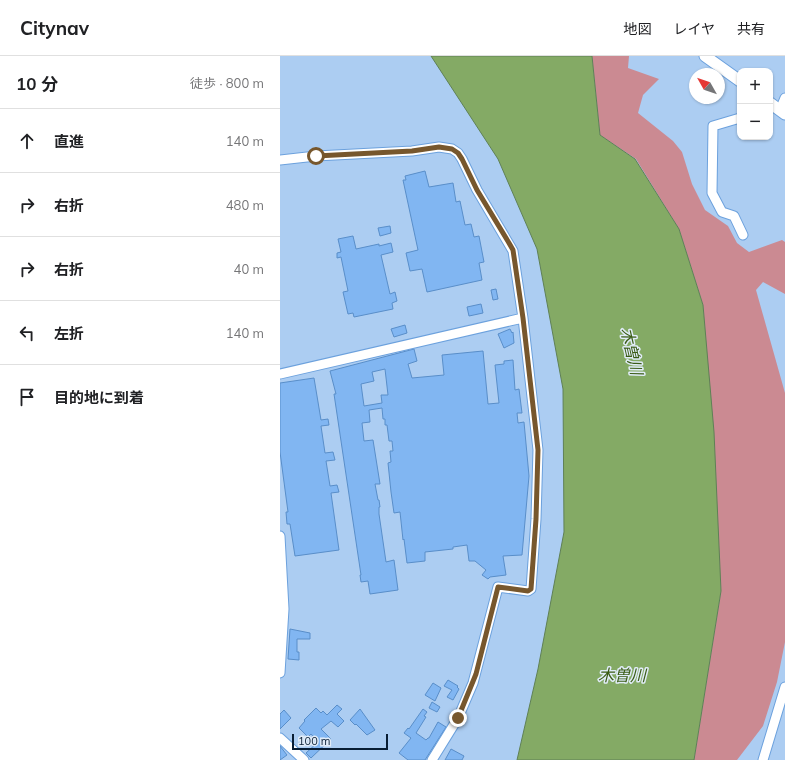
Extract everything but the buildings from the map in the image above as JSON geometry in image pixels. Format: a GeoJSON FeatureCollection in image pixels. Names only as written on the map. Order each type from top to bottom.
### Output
{"type":"FeatureCollection","features":[{"type":"Feature","properties":{"kind":"main road"},"geometry":{"type":"LineString","coordinates":[[705,56],[737,79]]}},
{"type":"Feature","properties":{"kind":"street"},"geometry":{"type":"LineString","coordinates":[[775,107],[785,98]]}},
{"type":"Feature","properties":{"kind":"street"},"geometry":{"type":"LineString","coordinates":[[737,119],[713,126],[712,193],[722,212],[734,216],[743,235]]}},
{"type":"Feature","properties":{"kind":"street"},"geometry":{"type":"LineString","coordinates":[[280,160],[316,156],[412,151],[439,147],[452,149],[458,153],[462,159],[477,190],[513,250],[523,318],[538,450],[536,519],[531,589],[528,591],[498,587],[473,683],[458,718],[432,760]]}},
{"type":"Feature","properties":{"kind":"street"},"geometry":{"type":"LineString","coordinates":[[280,374],[523,318]]}},
{"type":"Feature","properties":{"kind":"street"},"geometry":{"type":"LineString","coordinates":[[280,536],[284,609],[280,673]]}},
{"type":"Feature","properties":{"kind":"street"},"geometry":{"type":"LineString","coordinates":[[765,759],[785,686]]}},
{"type":"Feature","properties":{"kind":"street"},"geometry":{"type":"LineString","coordinates":[[280,738],[304,760]]}},
{"type":"Feature","properties":{"kind":"shaded area"},"geometry":{"type":"Polygon","coordinates":[[[592,56],[629,56],[628,68],[659,79],[643,95],[638,113],[673,141],[682,152],[692,184],[705,210],[728,226],[737,243],[749,252],[782,240],[785,242],[785,294],[763,282],[756,290],[785,393],[785,642],[777,682],[763,726],[737,760],[694,760],[721,591],[703,305],[679,229],[636,159],[600,135],[592,56]]]}},
{"type":"Feature","properties":{"kind":"water","name":"木曽川"},"geometry":{"type":"Polygon","coordinates":[[[431,56],[592,56],[600,135],[635,159],[679,229],[703,305],[714,432],[721,591],[694,760],[517,760],[538,669],[564,532],[563,389],[537,249],[498,159],[431,56]]]}},
{"type":"Feature","properties":{"kind":"route"},"geometry":{"type":"LineString","coordinates":[[316,156],[412,151],[439,147],[452,149],[458,153],[462,159],[469,176],[513,250],[523,318],[538,450],[536,519],[531,589],[528,591],[498,587],[476,674],[458,718]]}}]}
